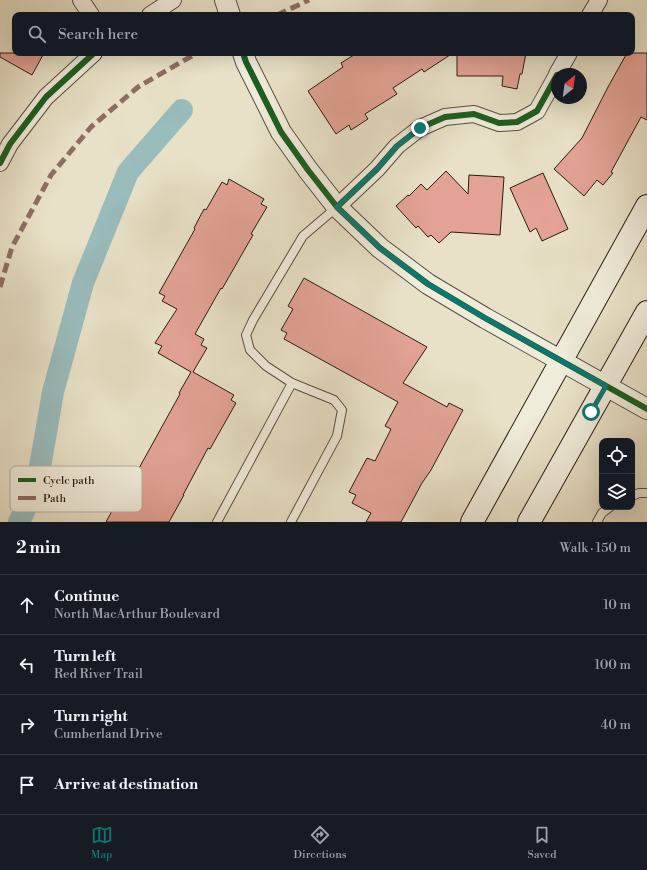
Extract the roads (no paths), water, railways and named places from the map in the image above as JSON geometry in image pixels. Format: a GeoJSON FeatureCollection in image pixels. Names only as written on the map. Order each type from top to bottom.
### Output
{"type":"FeatureCollection","features":[{"type":"Feature","properties":{"kind":"main road"},"geometry":{"type":"LineString","coordinates":[[472,522],[647,206]]}},
{"type":"Feature","properties":{"kind":"main road"},"geometry":{"type":"LineString","coordinates":[[529,522],[647,312]]}},
{"type":"Feature","properties":{"kind":"street"},"geometry":{"type":"LineString","coordinates":[[81,0],[89,12]]}},
{"type":"Feature","properties":{"kind":"street"},"geometry":{"type":"LineString","coordinates":[[155,12],[173,0]]}},
{"type":"Feature","properties":{"kind":"street"},"geometry":{"type":"LineString","coordinates":[[225,0],[229,12]]}},
{"type":"Feature","properties":{"kind":"street"},"geometry":{"type":"LineString","coordinates":[[592,12],[599,0]]}},
{"type":"Feature","properties":{"kind":"street"},"geometry":{"type":"LineString","coordinates":[[0,163],[5,141],[46,97],[91,56]]}},
{"type":"Feature","properties":{"kind":"street"},"geometry":{"type":"LineString","coordinates":[[560,68],[567,56]]}},
{"type":"Feature","properties":{"kind":"street"},"geometry":{"type":"LineString","coordinates":[[244,58],[281,132],[308,170],[337,207],[380,248],[428,284],[485,318],[647,409]]}},
{"type":"Feature","properties":{"kind":"street"},"geometry":{"type":"LineString","coordinates":[[337,207],[377,169],[397,146],[420,128],[445,117],[474,114],[499,123],[517,122],[537,111],[551,85]]}},
{"type":"Feature","properties":{"kind":"lane"},"geometry":{"type":"LineString","coordinates":[[291,522],[337,436],[342,410],[334,400],[292,383],[266,366],[250,350],[246,335],[253,320],[303,236],[337,207]]}},
{"type":"Feature","properties":{"kind":"lane"},"geometry":{"type":"LineString","coordinates":[[217,522],[292,383]]}},
{"type":"Feature","properties":{"kind":"lane"},"geometry":{"type":"LineString","coordinates":[[635,495],[647,493]]}},
{"type":"Feature","properties":{"kind":"lane"},"geometry":{"type":"LineString","coordinates":[[597,522],[602,513],[606,510]]}},
{"type":"Feature","properties":{"kind":"waterway"},"geometry":{"type":"LineString","coordinates":[[40,466],[53,392],[83,283],[128,172],[182,110]]}},
{"type":"Feature","properties":{"kind":"waterway"},"geometry":{"type":"LineString","coordinates":[[19,522],[24,512]]}}]}
